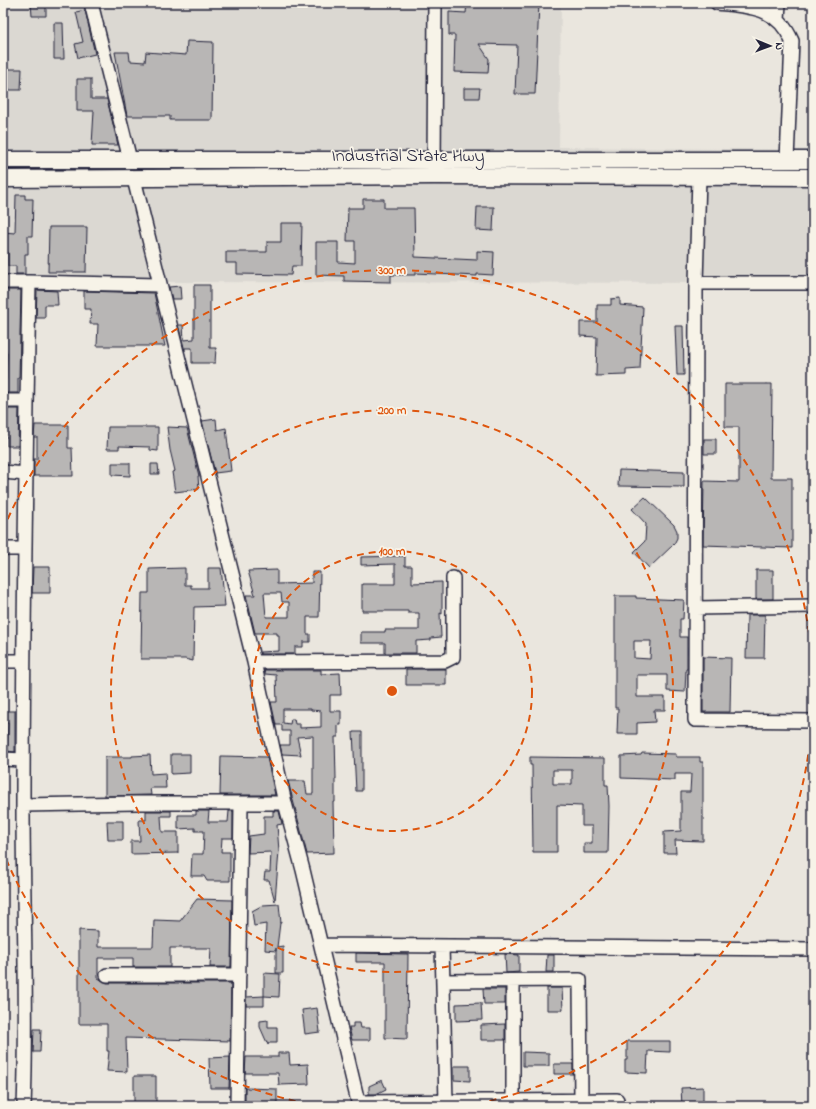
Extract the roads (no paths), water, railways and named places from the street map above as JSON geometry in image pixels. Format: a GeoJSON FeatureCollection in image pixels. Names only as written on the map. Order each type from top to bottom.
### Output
{"type":"FeatureCollection","features":[{"type":"Feature","properties":{"kind":"main road","name":"Industrial State Hwy"},"geometry":{"type":"LineString","coordinates":[[3,160],[813,160]]}},
{"type":"Feature","properties":{"kind":"main road"},"geometry":{"type":"LineString","coordinates":[[48,160],[48,179]]}},
{"type":"Feature","properties":{"kind":"main road"},"geometry":{"type":"LineString","coordinates":[[220,160],[220,178]]}},
{"type":"Feature","properties":{"kind":"main road","name":"Industrial State Hwy"},"geometry":{"type":"LineString","coordinates":[[3,179],[434,176],[813,177]]}},
{"type":"Feature","properties":{"kind":"street"},"geometry":{"type":"LineString","coordinates":[[91,3],[130,160]]}},
{"type":"Feature","properties":{"kind":"street"},"geometry":{"type":"LineString","coordinates":[[434,176],[435,3]]}},
{"type":"Feature","properties":{"kind":"street"},"geometry":{"type":"LineString","coordinates":[[717,3],[754,8],[767,12],[778,20],[787,30],[792,41],[787,160]]}},
{"type":"Feature","properties":{"kind":"street"},"geometry":{"type":"LineString","coordinates":[[778,20],[779,3]]}},
{"type":"Feature","properties":{"kind":"street"},"geometry":{"type":"LineString","coordinates":[[699,177],[696,283],[695,720],[813,721]]}},
{"type":"Feature","properties":{"kind":"street"},"geometry":{"type":"LineString","coordinates":[[134,178],[159,285],[254,662],[285,803],[303,870],[359,1104],[446,1102],[477,1104],[514,1101],[552,1103],[581,1100],[617,1100]]}},
{"type":"Feature","properties":{"kind":"street"},"geometry":{"type":"LineString","coordinates":[[3,282],[159,285]]}},
{"type":"Feature","properties":{"kind":"street"},"geometry":{"type":"LineString","coordinates":[[24,1106],[24,549],[29,282]]}},
{"type":"Feature","properties":{"kind":"street"},"geometry":{"type":"LineString","coordinates":[[696,283],[813,283]]}},
{"type":"Feature","properties":{"kind":"street"},"geometry":{"type":"LineString","coordinates":[[3,401],[27,401]]}},
{"type":"Feature","properties":{"kind":"street"},"geometry":{"type":"LineString","coordinates":[[3,472],[26,474]]}},
{"type":"Feature","properties":{"kind":"street"},"geometry":{"type":"LineString","coordinates":[[3,549],[24,549]]}},
{"type":"Feature","properties":{"kind":"street"},"geometry":{"type":"LineString","coordinates":[[254,662],[445,661],[453,657],[453,578]]}},
{"type":"Feature","properties":{"kind":"street"},"geometry":{"type":"LineString","coordinates":[[696,608],[813,606]]}},
{"type":"Feature","properties":{"kind":"street"},"geometry":{"type":"LineString","coordinates":[[3,661],[24,661]]}},
{"type":"Feature","properties":{"kind":"street"},"geometry":{"type":"LineString","coordinates":[[3,759],[23,760]]}},
{"type":"Feature","properties":{"kind":"street"},"geometry":{"type":"LineString","coordinates":[[237,1106],[241,803]]}},
{"type":"Feature","properties":{"kind":"street"},"geometry":{"type":"LineString","coordinates":[[23,805],[285,803]]}},
{"type":"Feature","properties":{"kind":"street"},"geometry":{"type":"LineString","coordinates":[[321,945],[813,948]]}},
{"type":"Feature","properties":{"kind":"street"},"geometry":{"type":"LineString","coordinates":[[442,946],[446,1102]]}},
{"type":"Feature","properties":{"kind":"street"},"geometry":{"type":"LineString","coordinates":[[107,975],[239,975]]}},
{"type":"Feature","properties":{"kind":"street"},"geometry":{"type":"LineString","coordinates":[[443,980],[580,980],[581,1100]]}},
{"type":"Feature","properties":{"kind":"street"},"geometry":{"type":"LineString","coordinates":[[513,980],[514,1101]]}}]}
